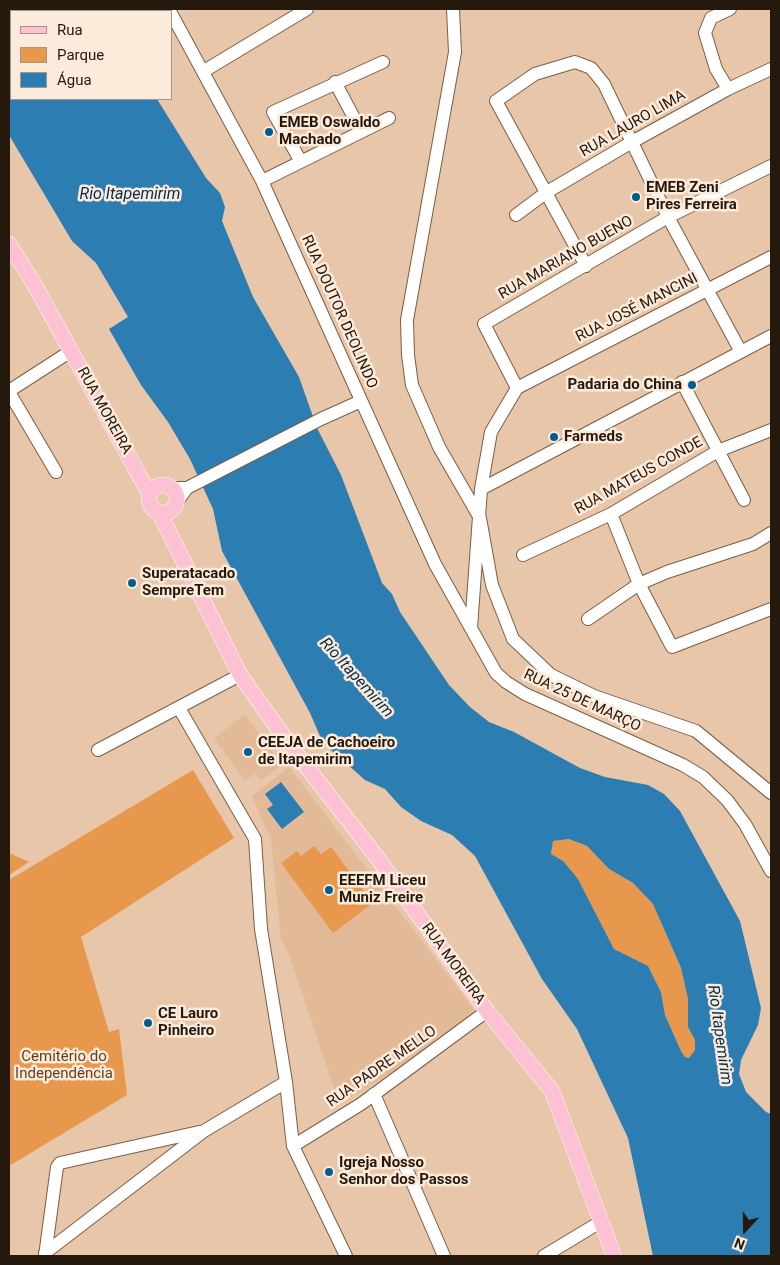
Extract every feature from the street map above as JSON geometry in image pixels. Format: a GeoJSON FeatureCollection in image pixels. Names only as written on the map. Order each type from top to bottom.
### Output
{"type":"FeatureCollection","features":[{"type":"Feature","properties":{"kind":"main road","name":"RUA MOREIRA"},"geometry":{"type":"LineString","coordinates":[[9,244],[33,282],[137,470],[166,498],[169,533],[240,675],[292,748],[381,863],[487,1011],[552,1091],[614,1256]]}},
{"type":"Feature","properties":{"kind":"street"},"geometry":{"type":"LineString","coordinates":[[204,71],[307,9]]}},
{"type":"Feature","properties":{"kind":"street"},"geometry":{"type":"LineString","coordinates":[[453,9],[455,52],[406,320],[408,355],[412,386],[438,447],[480,518],[492,585],[513,639],[550,675],[594,696],[696,731],[771,793]]}},
{"type":"Feature","properties":{"kind":"street"},"geometry":{"type":"LineString","coordinates":[[728,89],[716,69],[705,33],[711,18],[730,9]]}},
{"type":"Feature","properties":{"kind":"street","name":"RUA DOUTOR DEOLINDO"},"geometry":{"type":"LineString","coordinates":[[172,15],[262,181],[435,564],[471,628]]}},
{"type":"Feature","properties":{"kind":"street"},"geometry":{"type":"LineString","coordinates":[[300,160],[273,112],[382,62]]}},
{"type":"Feature","properties":{"kind":"street"},"geometry":{"type":"LineString","coordinates":[[586,266],[496,101],[535,74],[575,62],[591,68],[600,79],[668,217],[709,289],[741,352]]}},
{"type":"Feature","properties":{"kind":"street","name":"RUA LAURO LIMA"},"geometry":{"type":"LineString","coordinates":[[516,215],[547,192],[632,142],[728,89],[771,68]]}},
{"type":"Feature","properties":{"kind":"street"},"geometry":{"type":"LineString","coordinates":[[336,82],[362,131]]}},
{"type":"Feature","properties":{"kind":"street"},"geometry":{"type":"LineString","coordinates":[[262,181],[300,160],[389,118]]}},
{"type":"Feature","properties":{"kind":"street","name":"RUA MARIANO BUENO"},"geometry":{"type":"LineString","coordinates":[[517,388],[484,324],[668,217],[771,166]]}},
{"type":"Feature","properties":{"kind":"street","name":"RUA JOSÉ MANCINI"},"geometry":{"type":"LineString","coordinates":[[517,388],[771,257]]}},
{"type":"Feature","properties":{"kind":"street"},"geometry":{"type":"LineString","coordinates":[[481,488],[771,336]]}},
{"type":"Feature","properties":{"kind":"street"},"geometry":{"type":"LineString","coordinates":[[56,472],[9,391],[71,351]]}},
{"type":"Feature","properties":{"kind":"street"},"geometry":{"type":"LineString","coordinates":[[682,382],[744,500]]}},
{"type":"Feature","properties":{"kind":"street"},"geometry":{"type":"LineString","coordinates":[[471,628],[481,488],[491,432],[517,388]]}},
{"type":"Feature","properties":{"kind":"street"},"geometry":{"type":"LineString","coordinates":[[166,498],[321,419],[361,401]]}},
{"type":"Feature","properties":{"kind":"street","name":"RUA MATEUS CONDE"},"geometry":{"type":"LineString","coordinates":[[523,555],[612,514],[718,451],[771,430]]}},
{"type":"Feature","properties":{"kind":"street"},"geometry":{"type":"LineString","coordinates":[[612,514],[639,584],[672,647],[771,608]]}},
{"type":"Feature","properties":{"kind":"street"},"geometry":{"type":"LineString","coordinates":[[588,619],[639,584],[667,572],[753,544],[771,533]]}},
{"type":"Feature","properties":{"kind":"street","name":"RUA 25 DE MARÇO"},"geometry":{"type":"LineString","coordinates":[[471,628],[496,673],[512,686],[584,722],[684,765],[703,777],[727,800],[745,824],[771,871]]}},
{"type":"Feature","properties":{"kind":"street"},"geometry":{"type":"LineString","coordinates":[[98,750],[240,675]]}},
{"type":"Feature","properties":{"kind":"street"},"geometry":{"type":"LineString","coordinates":[[179,708],[255,839],[261,930],[286,1082],[293,1146],[346,1256]]}},
{"type":"Feature","properties":{"kind":"street","name":"RUA PADRE MELLO"},"geometry":{"type":"LineString","coordinates":[[293,1146],[374,1094],[487,1011]]}},
{"type":"Feature","properties":{"kind":"street"},"geometry":{"type":"LineString","coordinates":[[45,1255],[204,1131],[286,1082]]}},
{"type":"Feature","properties":{"kind":"street"},"geometry":{"type":"LineString","coordinates":[[374,1094],[444,1256]]}},
{"type":"Feature","properties":{"kind":"street"},"geometry":{"type":"LineString","coordinates":[[45,1255],[57,1166],[60,1162],[204,1131]]}},
{"type":"Feature","properties":{"kind":"street"},"geometry":{"type":"LineString","coordinates":[[544,1256],[602,1221]]}},
{"type":"Feature","properties":{"kind":"shaded area","name":"CEEJA de Cachoeiro de Itapemirim"},"geometry":{"type":"Polygon","coordinates":[[[245,715],[282,765],[261,780],[255,773],[245,781],[214,738],[245,715]]]}},
{"type":"Feature","properties":{"kind":"shaded area","name":"EEEFM Liceu Muniz Freire"},"geometry":{"type":"Polygon","coordinates":[[[289,767],[476,1012],[403,1066],[351,1097],[344,1098],[336,1094],[290,957],[281,939],[271,840],[252,796],[289,767]]]}},
{"type":"Feature","properties":{"kind":"green space","name":"Cemitério do Independência"},"geometry":{"type":"Polygon","coordinates":[[[193,770],[234,838],[81,937],[109,1032],[119,1029],[127,1095],[9,1166],[9,880],[193,770]]]}},
{"type":"Feature","properties":{"kind":"green space"},"geometry":{"type":"Polygon","coordinates":[[[569,839],[587,846],[609,869],[633,883],[653,904],[681,968],[688,999],[688,1027],[695,1040],[695,1050],[689,1058],[685,1057],[681,1051],[665,1015],[661,992],[648,966],[614,949],[578,879],[551,854],[553,841],[569,839]]]}},
{"type":"Feature","properties":{"kind":"green space"},"geometry":{"type":"Polygon","coordinates":[[[314,846],[321,854],[331,847],[373,903],[333,933],[281,863],[297,851],[301,856],[314,846]]]}},
{"type":"Feature","properties":{"kind":"green space"},"geometry":{"type":"Polygon","coordinates":[[[9,853],[29,862],[9,875],[9,853]]]}},
{"type":"Feature","properties":{"kind":"water","name":"Rio Itapemirim"},"geometry":{"type":"Polygon","coordinates":[[[9,9],[64,10],[10,10],[10,100],[158,100],[206,178],[220,193],[225,207],[222,221],[253,297],[299,377],[317,428],[341,475],[382,583],[392,594],[400,612],[449,685],[470,707],[489,722],[514,732],[580,768],[605,777],[648,785],[664,794],[680,811],[740,921],[761,1008],[758,1025],[741,1060],[739,1074],[746,1092],[766,1112],[771,1114],[771,1256],[653,1256],[628,1138],[577,1029],[542,979],[475,856],[452,835],[421,821],[401,807],[385,789],[365,780],[323,743],[310,713],[222,551],[213,509],[190,459],[168,422],[141,385],[109,329],[128,317],[96,263],[72,241],[9,135],[9,9]],[[569,839],[553,841],[551,854],[563,861],[578,879],[614,949],[648,966],[661,992],[665,1015],[681,1051],[685,1057],[689,1058],[695,1050],[695,1040],[688,1027],[688,999],[681,968],[653,904],[633,883],[609,869],[587,846],[569,839]]]}},
{"type":"Feature","properties":{"kind":"water"},"geometry":{"type":"Polygon","coordinates":[[[281,782],[304,812],[282,829],[267,809],[273,805],[265,794],[281,782]]]}},
{"type":"Feature","properties":{"kind":"place","name":"EMEB Oswaldo Machado"},"geometry":{"type":"Point","coordinates":[269,132]}},
{"type":"Feature","properties":{"kind":"place","name":"EMEB Zeni Pires Ferreira"},"geometry":{"type":"Point","coordinates":[636,197]}},
{"type":"Feature","properties":{"kind":"place","name":"Padaria do China"},"geometry":{"type":"Point","coordinates":[692,385]}},
{"type":"Feature","properties":{"kind":"place","name":"Farmeds"},"geometry":{"type":"Point","coordinates":[554,437]}},
{"type":"Feature","properties":{"kind":"place","name":"Superatacado SempreTem"},"geometry":{"type":"Point","coordinates":[132,583]}},
{"type":"Feature","properties":{"kind":"place","name":"CEEJA de Cachoeiro de Itapemirim"},"geometry":{"type":"Point","coordinates":[248,752]}},
{"type":"Feature","properties":{"kind":"place","name":"EEEFM Liceu Muniz Freire"},"geometry":{"type":"Point","coordinates":[329,890]}},
{"type":"Feature","properties":{"kind":"place","name":"CE Lauro Pinheiro"},"geometry":{"type":"Point","coordinates":[148,1023]}},
{"type":"Feature","properties":{"kind":"place","name":"Igreja Nosso Senhor dos Passos"},"geometry":{"type":"Point","coordinates":[329,1172]}}]}
